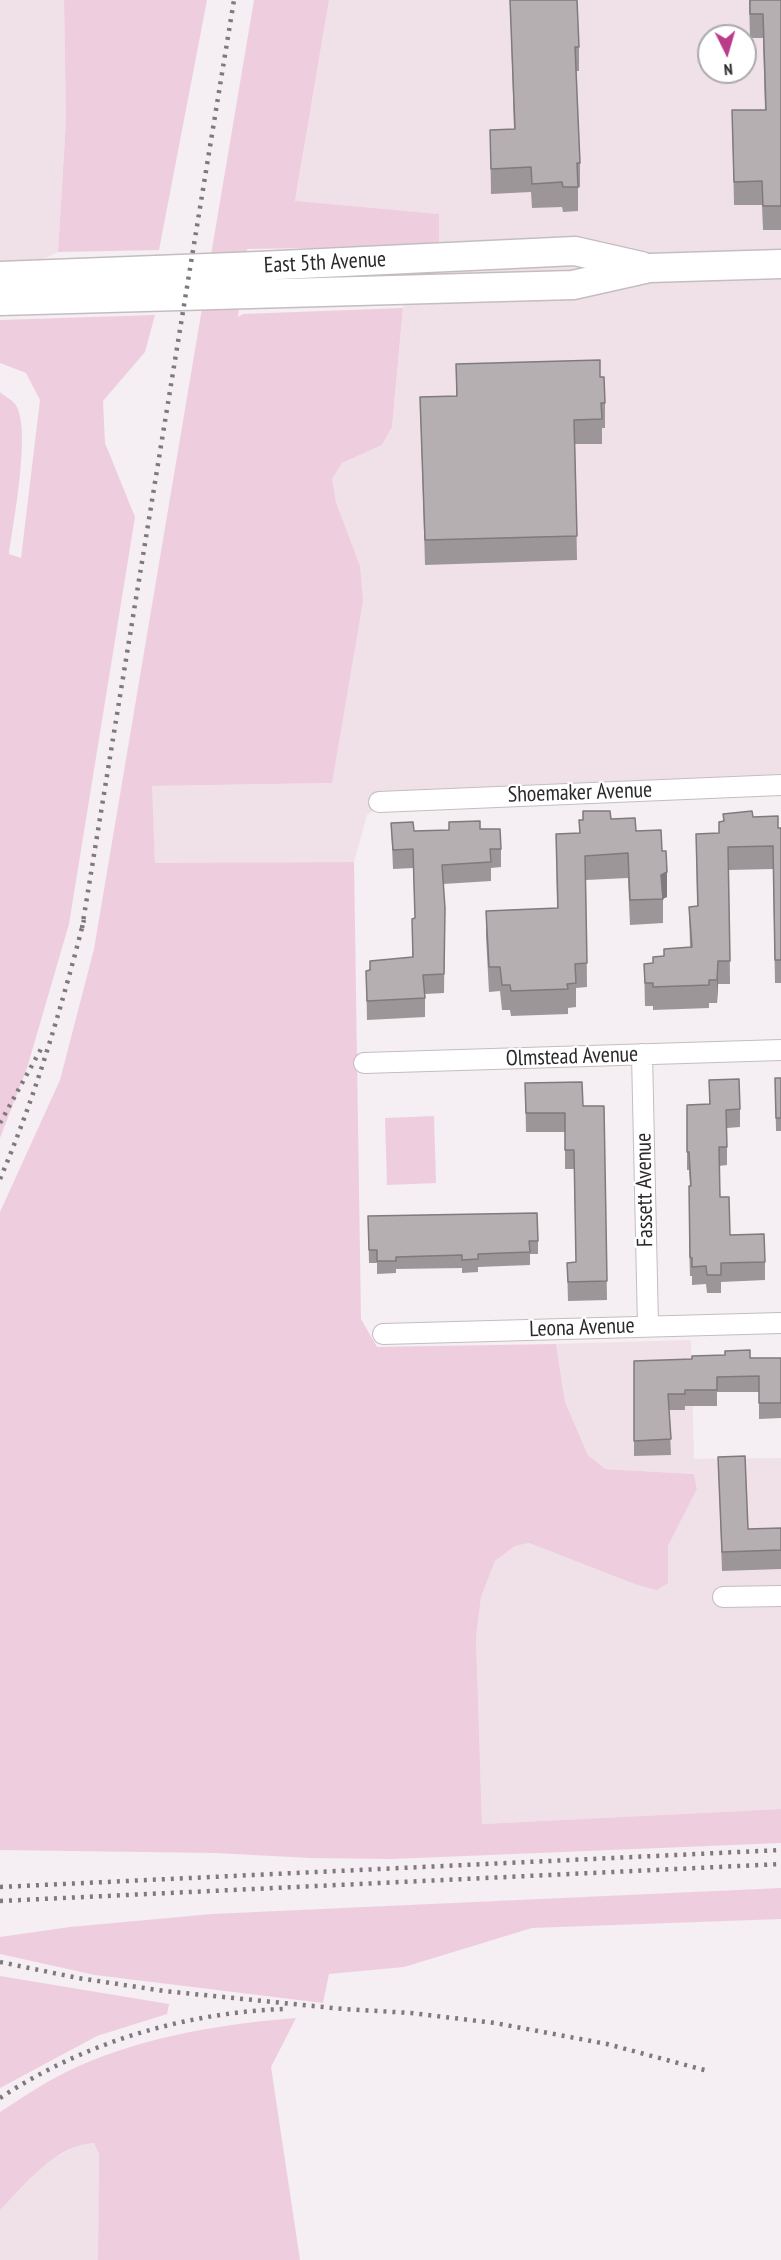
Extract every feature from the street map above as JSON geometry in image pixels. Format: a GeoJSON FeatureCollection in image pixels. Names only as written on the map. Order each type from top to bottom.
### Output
{"type":"FeatureCollection","features":[{"type":"Feature","properties":{"kind":"main road","name":"East 5th Avenue"},"geometry":{"type":"LineString","coordinates":[[0,276],[575,251],[649,268]]}},
{"type":"Feature","properties":{"kind":"main road","name":"East 5th Avenue"},"geometry":{"type":"LineString","coordinates":[[0,302],[573,285],[649,268],[781,264]]}},
{"type":"Feature","properties":{"kind":"street","name":"Shoemaker Avenue"},"geometry":{"type":"LineString","coordinates":[[379,802],[781,785]]}},
{"type":"Feature","properties":{"kind":"street","name":"Olmstead Avenue"},"geometry":{"type":"LineString","coordinates":[[364,1063],[781,1050]]}},
{"type":"Feature","properties":{"kind":"street","name":"Fassett Avenue"},"geometry":{"type":"LineString","coordinates":[[642,1054],[648,1326]]}},
{"type":"Feature","properties":{"kind":"street","name":"Leona Avenue"},"geometry":{"type":"LineString","coordinates":[[383,1334],[781,1323]]}},
{"type":"Feature","properties":{"kind":"street"},"geometry":{"type":"LineString","coordinates":[[723,1597],[781,1596]]}},
{"type":"Feature","properties":{"kind":"shaded area"},"geometry":{"type":"Polygon","coordinates":[[[0,0],[64,0],[66,120],[58,252],[0,279],[0,0]]]}},
{"type":"Feature","properties":{"kind":"shaded area"},"geometry":{"type":"Polygon","coordinates":[[[64,0],[207,0],[159,250],[58,252],[66,120],[64,0]]]}},
{"type":"Feature","properties":{"kind":"shaded area"},"geometry":{"type":"Polygon","coordinates":[[[254,0],[329,0],[295,201],[439,214],[439,246],[247,249],[238,317],[243,314],[403,308],[392,427],[382,445],[342,463],[332,479],[336,502],[360,566],[363,601],[332,783],[152,786],[155,863],[354,862],[361,1319],[377,1347],[556,1344],[565,1402],[588,1455],[605,1469],[694,1474],[697,1489],[668,1546],[668,1583],[657,1590],[637,1585],[529,1543],[515,1546],[495,1561],[481,1597],[476,1637],[482,1824],[781,1809],[781,1843],[392,1859],[216,1853],[0,1850],[0,1212],[60,1080],[94,949],[254,0]]]}},
{"type":"Feature","properties":{"kind":"shaded area"},"geometry":{"type":"Polygon","coordinates":[[[329,0],[781,0],[781,786],[389,798],[367,815],[354,862],[155,864],[151,786],[332,783],[360,566],[336,502],[332,479],[342,463],[382,445],[392,427],[409,247],[439,214],[295,202],[329,0]]]}},
{"type":"Feature","properties":{"kind":"shaded area"},"geometry":{"type":"Polygon","coordinates":[[[155,315],[145,352],[103,401],[105,443],[135,517],[69,924],[27,1068],[0,1138],[0,392],[15,404],[20,416],[22,453],[9,554],[21,558],[40,400],[26,373],[0,363],[0,320],[155,315]]]}},
{"type":"Feature","properties":{"kind":"shaded area"},"geometry":{"type":"Polygon","coordinates":[[[434,1116],[436,1183],[387,1185],[385,1118],[434,1116]]]}},
{"type":"Feature","properties":{"kind":"shaded area"},"geometry":{"type":"Polygon","coordinates":[[[691,1340],[694,1459],[781,1458],[781,1809],[482,1824],[476,1637],[481,1597],[495,1561],[515,1546],[529,1543],[637,1585],[657,1589],[668,1583],[668,1546],[697,1489],[694,1474],[604,1469],[588,1455],[565,1402],[556,1344],[691,1340]]]}},
{"type":"Feature","properties":{"kind":"shaded area"},"geometry":{"type":"Polygon","coordinates":[[[781,1888],[781,1919],[532,1928],[404,1967],[329,1974],[323,2003],[95,1975],[0,1954],[0,1937],[70,1927],[212,1914],[781,1888]]]}},
{"type":"Feature","properties":{"kind":"shaded area"},"geometry":{"type":"Polygon","coordinates":[[[0,1976],[169,2004],[167,2014],[97,2036],[0,2088],[0,1976]]]}},
{"type":"Feature","properties":{"kind":"shaded area"},"geometry":{"type":"Polygon","coordinates":[[[296,2018],[271,2067],[300,2260],[98,2260],[99,2154],[94,2143],[80,2145],[54,2158],[0,2210],[0,2112],[69,2071],[131,2047],[213,2028],[296,2018]]]}},
{"type":"Feature","properties":{"kind":"shaded area"},"geometry":{"type":"Polygon","coordinates":[[[82,2143],[94,2143],[99,2154],[98,2260],[0,2260],[0,2210],[45,2163],[82,2143]]]}},
{"type":"Feature","properties":{"kind":"building"},"geometry":{"type":"Polygon","coordinates":[[[510,0],[577,0],[579,47],[575,47],[580,163],[577,163],[578,187],[563,187],[562,182],[532,184],[531,167],[491,169],[490,130],[515,129],[510,0]]]}},
{"type":"Feature","properties":{"kind":"building"},"geometry":{"type":"Polygon","coordinates":[[[750,0],[781,0],[781,206],[763,206],[762,181],[734,182],[732,110],[766,110],[763,14],[750,14],[750,0]]]}},
{"type":"Feature","properties":{"kind":"building"},"geometry":{"type":"Polygon","coordinates":[[[600,360],[600,377],[604,377],[605,403],[601,403],[602,419],[574,420],[577,536],[425,540],[420,397],[457,396],[456,364],[600,360]]]}},
{"type":"Feature","properties":{"kind":"building"},"geometry":{"type":"Polygon","coordinates":[[[583,811],[610,811],[611,819],[635,818],[636,831],[661,830],[662,851],[666,851],[667,872],[661,875],[663,899],[630,900],[628,853],[585,856],[587,963],[575,964],[576,983],[567,984],[568,989],[511,991],[510,985],[502,985],[500,967],[489,967],[486,911],[558,908],[556,834],[580,833],[579,820],[583,820],[583,811]]]}},
{"type":"Feature","properties":{"kind":"building"},"geometry":{"type":"Polygon","coordinates":[[[752,811],[753,817],[778,816],[778,828],[781,828],[781,960],[775,960],[773,846],[728,847],[730,961],[718,961],[717,980],[709,980],[709,985],[653,987],[653,983],[645,983],[644,964],[653,963],[653,957],[664,956],[664,949],[692,947],[689,907],[698,906],[696,834],[719,833],[719,822],[724,821],[723,814],[752,811]]]}},
{"type":"Feature","properties":{"kind":"building"},"geometry":{"type":"Polygon","coordinates":[[[480,821],[480,829],[500,829],[501,849],[490,849],[491,862],[442,865],[445,908],[444,974],[423,975],[425,998],[367,1001],[366,971],[370,970],[370,961],[413,957],[412,919],[415,918],[413,849],[393,850],[391,823],[413,822],[414,831],[449,830],[449,822],[480,821]]]}},
{"type":"Feature","properties":{"kind":"building"},"geometry":{"type":"Polygon","coordinates":[[[775,1078],[781,1078],[781,1118],[776,1118],[775,1078]]]}},
{"type":"Feature","properties":{"kind":"building"},"geometry":{"type":"Polygon","coordinates":[[[739,1079],[740,1109],[726,1110],[727,1147],[719,1147],[720,1197],[729,1197],[730,1235],[764,1234],[765,1262],[721,1263],[721,1275],[707,1275],[706,1266],[692,1267],[690,1257],[689,1186],[691,1186],[689,1152],[687,1152],[687,1105],[710,1104],[709,1080],[739,1079]]]}},
{"type":"Feature","properties":{"kind":"building"},"geometry":{"type":"Polygon","coordinates":[[[582,1082],[583,1106],[604,1106],[607,1281],[568,1282],[567,1263],[576,1262],[574,1150],[565,1150],[565,1113],[526,1113],[525,1083],[582,1082]]]}},
{"type":"Feature","properties":{"kind":"building"},"geometry":{"type":"Polygon","coordinates":[[[537,1213],[538,1241],[529,1241],[530,1252],[478,1254],[478,1259],[462,1260],[462,1255],[396,1257],[396,1261],[377,1261],[377,1250],[369,1250],[368,1216],[537,1213]]]}},
{"type":"Feature","properties":{"kind":"building"},"geometry":{"type":"Polygon","coordinates":[[[750,1350],[750,1358],[781,1358],[781,1403],[759,1403],[759,1376],[717,1377],[717,1390],[685,1390],[685,1394],[668,1394],[671,1439],[634,1441],[634,1361],[692,1359],[692,1356],[725,1355],[725,1351],[750,1350]]]}},
{"type":"Feature","properties":{"kind":"building"},"geometry":{"type":"Polygon","coordinates":[[[745,1456],[748,1529],[781,1528],[781,1550],[722,1552],[718,1457],[745,1456]]]}},
{"type":"Feature","properties":{"kind":"railway"},"geometry":{"type":"LineString","coordinates":[[82,928],[234,0]]}},
{"type":"Feature","properties":{"kind":"railway"},"geometry":{"type":"LineString","coordinates":[[0,1179],[47,1051],[84,920]]}},
{"type":"Feature","properties":{"kind":"railway"},"geometry":{"type":"LineString","coordinates":[[0,1123],[41,1049]]}},
{"type":"Feature","properties":{"kind":"railway"},"geometry":{"type":"LineString","coordinates":[[0,1887],[781,1850]]}},
{"type":"Feature","properties":{"kind":"railway"},"geometry":{"type":"LineString","coordinates":[[0,1901],[781,1864]]}},
{"type":"Feature","properties":{"kind":"railway"},"geometry":{"type":"LineString","coordinates":[[0,1962],[78,1978],[164,1991],[343,2009],[411,2013],[495,2023],[607,2044],[708,2071]]}},
{"type":"Feature","properties":{"kind":"railway"},"geometry":{"type":"LineString","coordinates":[[0,2098],[65,2061],[135,2034],[208,2017],[283,2009]]}}]}
